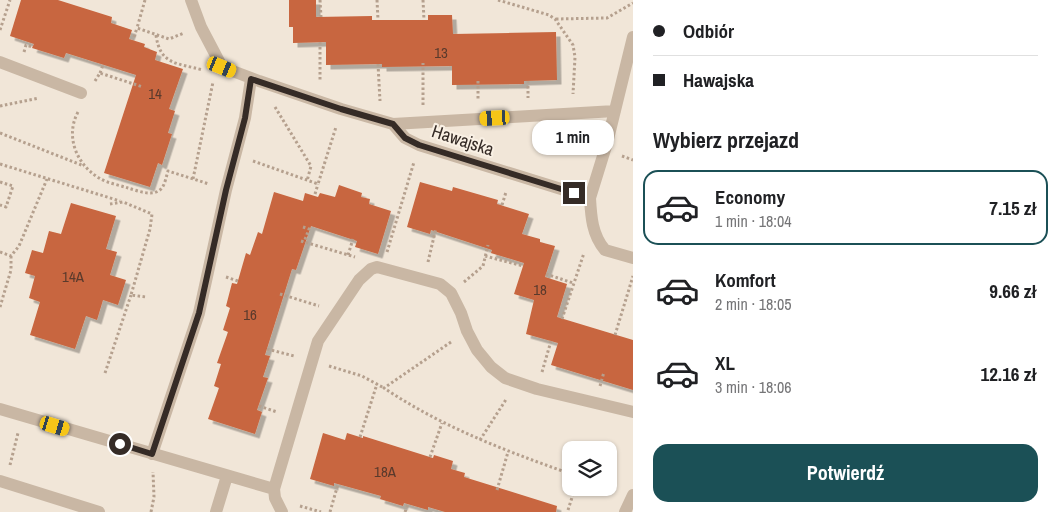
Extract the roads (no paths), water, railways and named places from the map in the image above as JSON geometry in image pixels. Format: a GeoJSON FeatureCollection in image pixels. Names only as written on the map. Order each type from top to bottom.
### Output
{"type":"FeatureCollection","features":[{"type":"Feature","properties":{"kind":"street","name":"Hawajska"},"geometry":{"type":"LineString","coordinates":[[190,0],[219,70],[393,124],[405,138],[419,145],[590,198]]}},
{"type":"Feature","properties":{"kind":"street"},"geometry":{"type":"LineString","coordinates":[[633,37],[607,143],[590,198],[592,222],[600,244],[605,250],[633,258]]}},
{"type":"Feature","properties":{"kind":"street"},"geometry":{"type":"LineString","coordinates":[[0,62],[84,94]]}},
{"type":"Feature","properties":{"kind":"street"},"geometry":{"type":"LineString","coordinates":[[152,454],[199,313],[226,190],[255,80]]}},
{"type":"Feature","properties":{"kind":"street"},"geometry":{"type":"LineString","coordinates":[[393,124],[572,112],[615,111]]}},
{"type":"Feature","properties":{"kind":"street"},"geometry":{"type":"LineString","coordinates":[[282,512],[275,498],[274,490],[318,341],[359,280],[376,269],[440,284],[452,293],[467,331],[477,350],[491,367],[505,378],[537,389],[633,412]]}},
{"type":"Feature","properties":{"kind":"street"},"geometry":{"type":"LineString","coordinates":[[0,409],[274,490]]}},
{"type":"Feature","properties":{"kind":"street"},"geometry":{"type":"LineString","coordinates":[[216,512],[227,476]]}},
{"type":"Feature","properties":{"kind":"street"},"geometry":{"type":"LineString","coordinates":[[0,481],[99,512]]}},
{"type":"Feature","properties":{"kind":"street"},"geometry":{"type":"LineString","coordinates":[[625,512],[633,495]]}}]}
